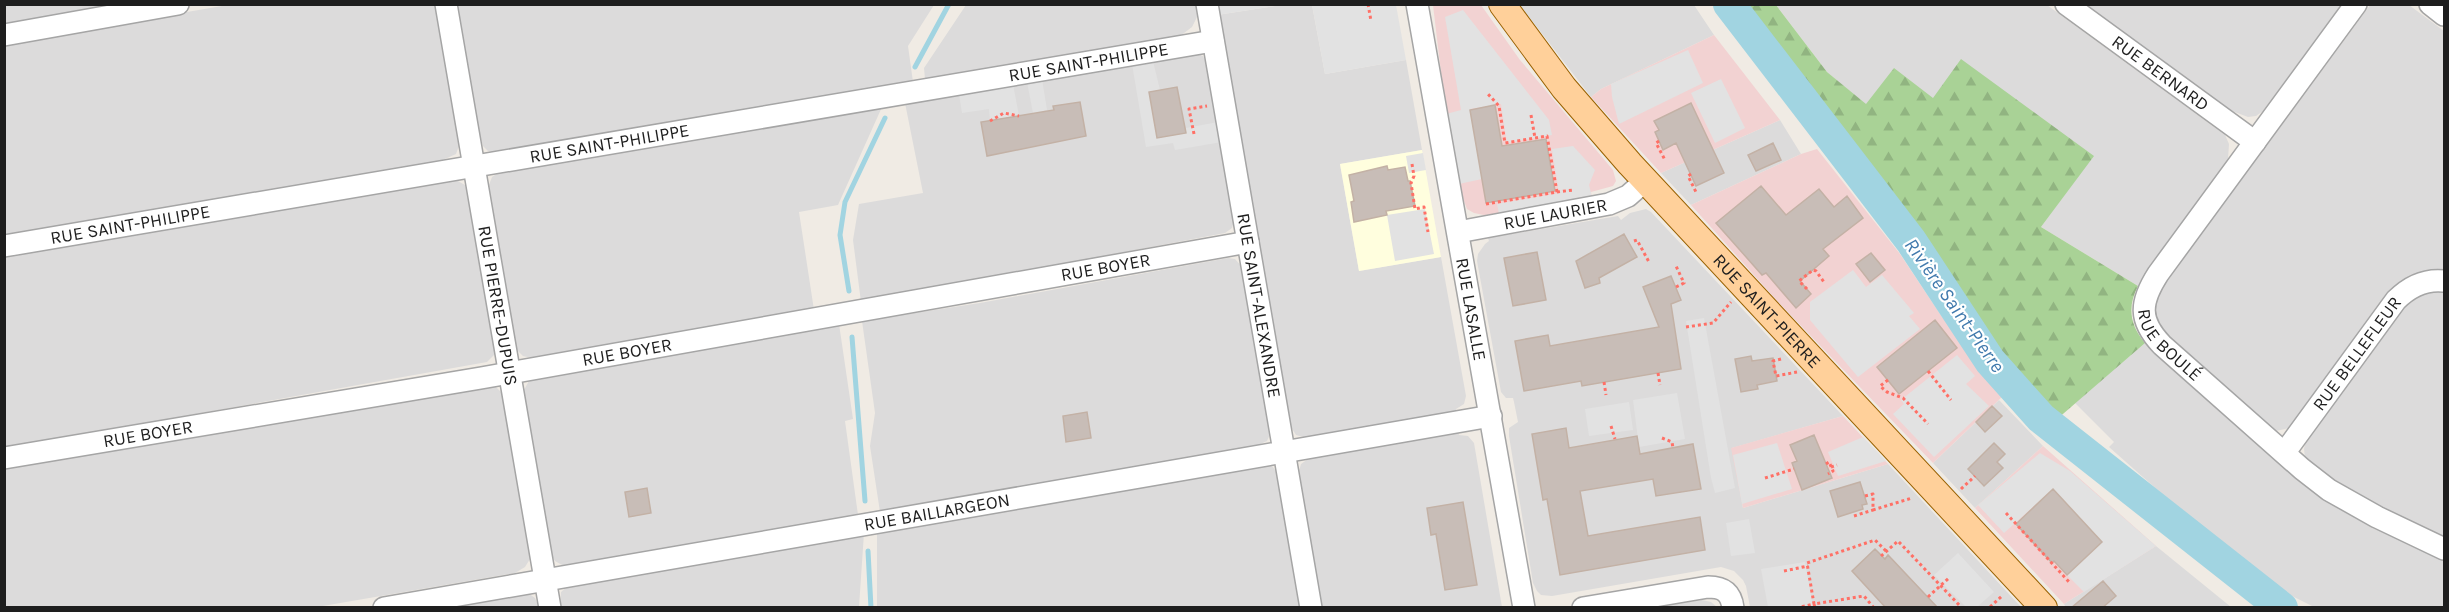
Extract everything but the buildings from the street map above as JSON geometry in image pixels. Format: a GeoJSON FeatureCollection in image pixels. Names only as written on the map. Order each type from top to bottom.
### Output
{"type":"FeatureCollection","features":[{"type":"Feature","properties":{"kind":"main road","name":"RUE SAINT-PIERRE"},"geometry":{"type":"LineString","coordinates":[[1502,4],[1564,88],[1646,181],[2044,608]]}},
{"type":"Feature","properties":{"kind":"street"},"geometry":{"type":"LineString","coordinates":[[4,35],[178,4]]}},
{"type":"Feature","properties":{"kind":"street","name":"RUE PIERRE-DUPUIS"},"geometry":{"type":"LineString","coordinates":[[447,4],[550,608]]}},
{"type":"Feature","properties":{"kind":"street","name":"RUE SAINT-ALEXANDRE"},"geometry":{"type":"LineString","coordinates":[[1207,4],[1311,608]]}},
{"type":"Feature","properties":{"kind":"street","name":"RUE BERNARD"},"geometry":{"type":"LineString","coordinates":[[2066,4],[2255,142]]}},
{"type":"Feature","properties":{"kind":"street","name":"RUE BOULÉ"},"geometry":{"type":"LineString","coordinates":[[2356,4],[2158,274],[2145,297],[2144,306],[2150,330],[2162,345],[2285,452],[2307,474],[2351,503],[2445,549]]}},
{"type":"Feature","properties":{"kind":"street"},"geometry":{"type":"LineString","coordinates":[[2430,4],[2445,15]]}},
{"type":"Feature","properties":{"kind":"street","name":"RUE LASALLE"},"geometry":{"type":"LineString","coordinates":[[1418,7],[1524,608]]}},
{"type":"Feature","properties":{"kind":"street","name":"RUE SAINT-PHILIPPE"},"geometry":{"type":"LineString","coordinates":[[4,246],[1213,40]]}},
{"type":"Feature","properties":{"kind":"street","name":"RUE LAURIER"},"geometry":{"type":"LineString","coordinates":[[1458,232],[1609,204],[1628,196],[1646,181]]}},
{"type":"Feature","properties":{"kind":"street","name":"RUE BOYER"},"geometry":{"type":"LineString","coordinates":[[4,458],[1248,242]]}},
{"type":"Feature","properties":{"kind":"street","name":"RUE BELLEFLEUR"},"geometry":{"type":"LineString","coordinates":[[2285,452],[2396,300],[2416,285],[2431,281],[2445,281]]}},
{"type":"Feature","properties":{"kind":"street","name":"RUE BAILLARGEON"},"geometry":{"type":"LineString","coordinates":[[384,608],[1491,416]]}},
{"type":"Feature","properties":{"kind":"street"},"geometry":{"type":"LineString","coordinates":[[1583,608],[1708,587],[1728,592],[1733,608]]}},
{"type":"Feature","properties":{"kind":"path"},"geometry":{"type":"LineString","coordinates":[[1368,4],[1371,21]]}},
{"type":"Feature","properties":{"kind":"path"},"geometry":{"type":"LineString","coordinates":[[1488,94],[1499,106],[1502,137],[1505,144],[1547,136],[1557,192]]}},
{"type":"Feature","properties":{"kind":"path"},"geometry":{"type":"LineString","coordinates":[[1188,109],[1194,134]]}},
{"type":"Feature","properties":{"kind":"path"},"geometry":{"type":"LineString","coordinates":[[990,121],[1004,112],[1019,116]]}},
{"type":"Feature","properties":{"kind":"path"},"geometry":{"type":"LineString","coordinates":[[1531,115],[1535,138]]}},
{"type":"Feature","properties":{"kind":"path"},"geometry":{"type":"LineString","coordinates":[[1501,120],[1507,119]]}},
{"type":"Feature","properties":{"kind":"path"},"geometry":{"type":"LineString","coordinates":[[1659,141],[1656,143],[1665,160]]}},
{"type":"Feature","properties":{"kind":"path"},"geometry":{"type":"LineString","coordinates":[[1412,164],[1414,176],[1411,183],[1414,206],[1415,209],[1424,207],[1428,232]]}},
{"type":"Feature","properties":{"kind":"path"},"geometry":{"type":"LineString","coordinates":[[1691,174],[1688,176],[1696,192]]}},
{"type":"Feature","properties":{"kind":"path"},"geometry":{"type":"LineString","coordinates":[[1486,204],[1572,190]]}},
{"type":"Feature","properties":{"kind":"path"},"geometry":{"type":"LineString","coordinates":[[1634,241],[1637,240],[1649,262]]}},
{"type":"Feature","properties":{"kind":"path"},"geometry":{"type":"LineString","coordinates":[[1676,266],[1684,284],[1676,287]]}},
{"type":"Feature","properties":{"kind":"path"},"geometry":{"type":"LineString","coordinates":[[1807,289],[1799,281],[1813,270],[1824,282]]}},
{"type":"Feature","properties":{"kind":"path"},"geometry":{"type":"LineString","coordinates":[[1686,327],[1713,323],[1735,297]]}},
{"type":"Feature","properties":{"kind":"path"},"geometry":{"type":"LineString","coordinates":[[1773,361],[1776,376],[1804,371]]}},
{"type":"Feature","properties":{"kind":"path"},"geometry":{"type":"LineString","coordinates":[[1928,371],[1951,400]]}},
{"type":"Feature","properties":{"kind":"path"},"geometry":{"type":"LineString","coordinates":[[1658,373],[1660,385]]}},
{"type":"Feature","properties":{"kind":"path"},"geometry":{"type":"LineString","coordinates":[[1888,380],[1880,387],[1903,398],[1928,424]]}},
{"type":"Feature","properties":{"kind":"path"},"geometry":{"type":"LineString","coordinates":[[1604,382],[1606,394]]}},
{"type":"Feature","properties":{"kind":"path"},"geometry":{"type":"LineString","coordinates":[[1611,426],[1615,440]]}},
{"type":"Feature","properties":{"kind":"path"},"geometry":{"type":"LineString","coordinates":[[1662,438],[1672,442],[1673,448]]}},
{"type":"Feature","properties":{"kind":"path"},"geometry":{"type":"LineString","coordinates":[[1826,464],[1829,462],[1833,471],[1828,474]]}},
{"type":"Feature","properties":{"kind":"path"},"geometry":{"type":"LineString","coordinates":[[1831,467],[1837,465]]}},
{"type":"Feature","properties":{"kind":"path"},"geometry":{"type":"LineString","coordinates":[[1765,478],[1794,469]]}},
{"type":"Feature","properties":{"kind":"path"},"geometry":{"type":"LineString","coordinates":[[1957,493],[1975,476]]}},
{"type":"Feature","properties":{"kind":"path"},"geometry":{"type":"LineString","coordinates":[[1854,516],[1911,500],[1916,490]]}},
{"type":"Feature","properties":{"kind":"path"},"geometry":{"type":"LineString","coordinates":[[1865,496],[1873,494],[1873,510]]}},
{"type":"Feature","properties":{"kind":"path"},"geometry":{"type":"LineString","coordinates":[[2006,513],[2070,583]]}},
{"type":"Feature","properties":{"kind":"path"},"geometry":{"type":"LineString","coordinates":[[1814,606],[1808,563],[1875,540],[1886,551]]}},
{"type":"Feature","properties":{"kind":"path"},"geometry":{"type":"LineString","coordinates":[[1881,556],[1898,541],[1962,608]]}},
{"type":"Feature","properties":{"kind":"path"},"geometry":{"type":"LineString","coordinates":[[1784,571],[1808,567]]}},
{"type":"Feature","properties":{"kind":"path"},"geometry":{"type":"LineString","coordinates":[[1928,597],[1950,577]]}},
{"type":"Feature","properties":{"kind":"path"},"geometry":{"type":"LineString","coordinates":[[1990,607],[2009,590]]}},
{"type":"Feature","properties":{"kind":"path"},"geometry":{"type":"LineString","coordinates":[[1796,608],[1864,596],[1874,608]]}},
{"type":"Feature","properties":{"kind":"shaded area"},"geometry":{"type":"Polygon","coordinates":[[[1215,4],[1281,5],[1217,15],[1215,4]]]}},
{"type":"Feature","properties":{"kind":"shaded area"},"geometry":{"type":"Polygon","coordinates":[[[5,5],[119,5],[5,24],[5,5]]]}},
{"type":"Feature","properties":{"kind":"shaded area"},"geometry":{"type":"Polygon","coordinates":[[[228,5],[436,5],[460,143],[456,154],[436,163],[5,237],[5,43],[228,5]]]}},
{"type":"Feature","properties":{"kind":"shaded area"},"geometry":{"type":"Polygon","coordinates":[[[457,5],[934,5],[908,46],[913,82],[496,153],[488,151],[483,146],[479,132],[457,5]]]}},
{"type":"Feature","properties":{"kind":"shaded area"},"geometry":{"type":"Polygon","coordinates":[[[966,5],[1198,5],[1198,7],[1197,17],[1192,27],[1180,36],[925,79],[924,68],[966,5]]]}},
{"type":"Feature","properties":{"kind":"shaded area"},"geometry":{"type":"Polygon","coordinates":[[[1281,5],[1312,5],[1325,74],[1406,60],[1422,150],[1340,164],[1359,271],[1441,257],[1466,396],[1464,404],[1456,409],[1457,413],[1307,438],[1296,435],[1291,427],[1286,412],[1217,15],[1281,5]]]}},
{"type":"Feature","properties":{"kind":"shaded area"},"geometry":{"type":"Polygon","coordinates":[[[1312,5],[1396,5],[1406,60],[1325,74],[1312,5]]]}},
{"type":"Feature","properties":{"kind":"shaded area"},"geometry":{"type":"Polygon","coordinates":[[[1433,5],[1481,5],[1520,60],[1613,170],[1616,181],[1613,186],[1591,192],[1592,197],[1499,214],[1484,215],[1467,209],[1460,190],[1446,114],[1433,5]]]}},
{"type":"Feature","properties":{"kind":"shaded area"},"geometry":{"type":"Polygon","coordinates":[[[1520,5],[1694,5],[1714,35],[1601,89],[1591,97],[1520,5]]]}},
{"type":"Feature","properties":{"kind":"shaded area"},"geometry":{"type":"Polygon","coordinates":[[[1776,5],[2047,5],[2225,135],[2229,144],[2228,159],[2138,286],[2041,227],[2093,156],[1933,98],[1866,105],[1827,72],[1776,5]]]}},
{"type":"Feature","properties":{"kind":"shaded area"},"geometry":{"type":"Polygon","coordinates":[[[2086,5],[2341,5],[2263,111],[2256,116],[2248,117],[2232,111],[2086,5]]]}},
{"type":"Feature","properties":{"kind":"shaded area"},"geometry":{"type":"Polygon","coordinates":[[[2370,5],[2409,5],[2444,31],[2444,273],[2434,272],[2293,427],[2276,431],[2264,424],[2164,333],[2157,320],[2154,303],[2158,289],[2370,5]]]}},
{"type":"Feature","properties":{"kind":"shaded area"},"geometry":{"type":"Polygon","coordinates":[[[1463,10],[1549,120],[1552,135],[1507,143],[1501,104],[1470,109],[1482,179],[1459,184],[1446,114],[1461,110],[1445,17],[1463,10]]]}},
{"type":"Feature","properties":{"kind":"shaded area"},"geometry":{"type":"Polygon","coordinates":[[[1714,35],[1780,120],[1661,173],[1591,97],[1601,89],[1714,35]]]}},
{"type":"Feature","properties":{"kind":"shaded area"},"geometry":{"type":"Polygon","coordinates":[[[1688,50],[1703,83],[1619,124],[1611,84],[1688,50]]]}},
{"type":"Feature","properties":{"kind":"shaded area"},"geometry":{"type":"Polygon","coordinates":[[[1198,54],[1203,56],[1208,65],[1234,221],[1232,228],[1225,233],[861,302],[853,240],[859,204],[923,193],[905,103],[1198,54]]]}},
{"type":"Feature","properties":{"kind":"shaded area"},"geometry":{"type":"Polygon","coordinates":[[[1153,61],[1160,90],[1186,133],[1186,128],[1218,122],[1222,142],[1175,150],[1173,143],[1146,147],[1132,64],[1153,61]]]}},
{"type":"Feature","properties":{"kind":"shaded area"},"geometry":{"type":"Polygon","coordinates":[[[1042,79],[1047,110],[1033,113],[1027,82],[1042,79]]]}},
{"type":"Feature","properties":{"kind":"shaded area"},"geometry":{"type":"Polygon","coordinates":[[[1721,79],[1745,128],[1715,143],[1691,93],[1721,79]]]}},
{"type":"Feature","properties":{"kind":"shaded area"},"geometry":{"type":"Polygon","coordinates":[[[1013,84],[1019,116],[990,121],[989,109],[962,113],[959,94],[1013,84]]]}},
{"type":"Feature","properties":{"kind":"shaded area"},"geometry":{"type":"Polygon","coordinates":[[[882,107],[838,205],[799,212],[814,310],[532,358],[523,356],[517,350],[487,190],[492,177],[501,171],[882,107]]]}},
{"type":"Feature","properties":{"kind":"shaded area"},"geometry":{"type":"Polygon","coordinates":[[[1780,120],[1801,154],[1691,205],[1661,173],[1780,120]]]}},
{"type":"Feature","properties":{"kind":"shaded area"},"geometry":{"type":"Polygon","coordinates":[[[1573,146],[1595,170],[1589,185],[1592,197],[1499,214],[1497,204],[1559,193],[1552,149],[1573,146]]]}},
{"type":"Feature","properties":{"kind":"shaded area"},"geometry":{"type":"Polygon","coordinates":[[[1817,149],[1900,254],[1942,317],[2005,394],[1933,463],[1779,303],[1691,205],[1801,154],[1817,149]]]}},
{"type":"Feature","properties":{"kind":"shaded area"},"geometry":{"type":"Polygon","coordinates":[[[1422,150],[1441,257],[1359,271],[1340,164],[1422,150]]]}},
{"type":"Feature","properties":{"kind":"shaded area"},"geometry":{"type":"Polygon","coordinates":[[[1423,153],[1426,170],[1409,173],[1406,156],[1423,153]]]}},
{"type":"Feature","properties":{"kind":"shaded area"},"geometry":{"type":"Polygon","coordinates":[[[456,180],[465,185],[469,197],[496,349],[495,354],[487,362],[5,448],[5,256],[456,180]]]}},
{"type":"Feature","properties":{"kind":"shaded area"},"geometry":{"type":"Polygon","coordinates":[[[1425,209],[1434,254],[1395,261],[1387,215],[1425,209]]]}},
{"type":"Feature","properties":{"kind":"shaded area"},"geometry":{"type":"Polygon","coordinates":[[[1646,209],[1843,416],[1732,448],[1743,508],[1888,464],[2021,607],[1750,607],[1743,580],[1734,571],[1721,567],[1552,596],[1541,595],[1537,591],[1533,583],[1509,436],[1509,428],[1518,422],[1513,398],[1506,398],[1501,392],[1477,261],[1478,254],[1489,241],[1488,238],[1618,216],[1621,220],[1630,213],[1646,209]]]}},
{"type":"Feature","properties":{"kind":"shaded area"},"geometry":{"type":"Polygon","coordinates":[[[1228,258],[1235,259],[1243,268],[1271,432],[1267,441],[1256,446],[880,512],[870,446],[875,413],[862,321],[980,303],[1228,258]]]}},
{"type":"Feature","properties":{"kind":"shaded area"},"geometry":{"type":"Polygon","coordinates":[[[1853,270],[1866,287],[1882,275],[1914,313],[1909,316],[1920,329],[1858,377],[1810,320],[1810,302],[1853,270]]]}},
{"type":"Feature","properties":{"kind":"shaded area"},"geometry":{"type":"Polygon","coordinates":[[[2444,290],[2444,540],[2336,485],[2305,458],[2304,449],[2306,439],[2404,306],[2417,294],[2444,290]]]}},
{"type":"Feature","properties":{"kind":"shaded area"},"geometry":{"type":"Polygon","coordinates":[[[1704,318],[1735,488],[1715,493],[1686,321],[1704,318]]]}},
{"type":"Feature","properties":{"kind":"shaded area"},"geometry":{"type":"Polygon","coordinates":[[[839,324],[853,419],[845,421],[858,515],[572,566],[562,565],[555,561],[551,555],[524,397],[524,390],[530,379],[839,324]]]}},
{"type":"Feature","properties":{"kind":"shaded area"},"geometry":{"type":"Polygon","coordinates":[[[2145,343],[2185,374],[2322,499],[2373,528],[2444,560],[2444,607],[2314,607],[2286,593],[2238,561],[2109,447],[2114,442],[2075,403],[2145,343]]]}},
{"type":"Feature","properties":{"kind":"shaded area"},"geometry":{"type":"Polygon","coordinates":[[[1957,355],[1975,376],[1966,384],[1989,406],[1934,457],[1893,414],[1904,404],[1901,400],[1957,355]]]}},
{"type":"Feature","properties":{"kind":"shaded area"},"geometry":{"type":"Polygon","coordinates":[[[494,385],[501,392],[504,401],[530,559],[525,567],[515,573],[317,607],[5,608],[5,468],[494,385]]]}},
{"type":"Feature","properties":{"kind":"shaded area"},"geometry":{"type":"Polygon","coordinates":[[[1677,393],[1685,439],[1639,447],[1633,400],[1677,393]]]}},
{"type":"Feature","properties":{"kind":"shaded area"},"geometry":{"type":"Polygon","coordinates":[[[1999,400],[2043,446],[1975,508],[1933,463],[1999,400]]]}},
{"type":"Feature","properties":{"kind":"shaded area"},"geometry":{"type":"Polygon","coordinates":[[[1629,402],[1633,430],[1589,436],[1585,409],[1629,402]]]}},
{"type":"Feature","properties":{"kind":"shaded area"},"geometry":{"type":"Polygon","coordinates":[[[1843,416],[1888,464],[1743,508],[1731,448],[1843,416]]]}},
{"type":"Feature","properties":{"kind":"shaded area"},"geometry":{"type":"Polygon","coordinates":[[[1458,431],[1459,435],[1468,436],[1474,443],[1502,607],[1320,607],[1299,471],[1301,464],[1311,457],[1458,431]]]}},
{"type":"Feature","properties":{"kind":"shaded area"},"geometry":{"type":"Polygon","coordinates":[[[1863,437],[1886,461],[1838,476],[1828,452],[1863,437]]]}},
{"type":"Feature","properties":{"kind":"shaded area"},"geometry":{"type":"Polygon","coordinates":[[[1777,443],[1792,489],[1742,504],[1733,455],[1777,443]]]}},
{"type":"Feature","properties":{"kind":"shaded area"},"geometry":{"type":"Polygon","coordinates":[[[2043,446],[2156,546],[2064,604],[1975,508],[2043,446]]]}},
{"type":"Feature","properties":{"kind":"shaded area"},"geometry":{"type":"Polygon","coordinates":[[[2040,453],[2070,471],[2156,546],[2084,592],[2067,575],[2102,542],[2053,489],[2004,533],[1978,505],[2040,453]]]}},
{"type":"Feature","properties":{"kind":"shaded area"},"geometry":{"type":"Polygon","coordinates":[[[1263,464],[1272,466],[1280,476],[1300,607],[877,608],[877,531],[1263,464]]]}},
{"type":"Feature","properties":{"kind":"shaded area"},"geometry":{"type":"Polygon","coordinates":[[[1749,519],[1755,553],[1731,556],[1726,523],[1749,519]]]}},
{"type":"Feature","properties":{"kind":"shaded area"},"geometry":{"type":"Polygon","coordinates":[[[864,533],[859,607],[560,608],[561,592],[568,586],[864,533]]]}},
{"type":"Feature","properties":{"kind":"shaded area"},"geometry":{"type":"Polygon","coordinates":[[[2156,546],[2231,607],[2066,608],[2064,604],[2156,546]]]}},
{"type":"Feature","properties":{"kind":"shaded area"},"geometry":{"type":"Polygon","coordinates":[[[1958,553],[1994,592],[1977,607],[1966,607],[1934,575],[1958,553]]]}},
{"type":"Feature","properties":{"kind":"shaded area"},"geometry":{"type":"Polygon","coordinates":[[[1805,562],[1813,607],[1768,607],[1761,569],[1805,562]]]}},
{"type":"Feature","properties":{"kind":"shaded area"},"geometry":{"type":"Polygon","coordinates":[[[528,593],[535,598],[539,607],[435,608],[528,593]]]}},
{"type":"Feature","properties":{"kind":"shaded area"},"geometry":{"type":"Polygon","coordinates":[[[1702,600],[1711,602],[1717,607],[1658,607],[1702,600]]]}},
{"type":"Feature","properties":{"kind":"green space"},"geometry":{"type":"Polygon","coordinates":[[[1747,5],[1776,5],[1827,72],[1866,104],[1894,68],[1933,98],[1961,59],[2094,156],[2041,227],[2138,286],[2131,309],[2133,323],[2145,343],[2056,420],[2000,352],[1845,131],[1747,5]]]}},
{"type":"Feature","properties":{"kind":"waterway"},"geometry":{"type":"LineString","coordinates":[[915,67],[949,4]]}},
{"type":"Feature","properties":{"kind":"waterway","name":"Rivière Saint-Pierre"},"geometry":{"type":"LineString","coordinates":[[1729,4],[1911,241],[1990,361],[2041,418],[2282,608]]}},
{"type":"Feature","properties":{"kind":"waterway"},"geometry":{"type":"LineString","coordinates":[[849,291],[840,235],[845,202],[885,118]]}},
{"type":"Feature","properties":{"kind":"waterway"},"geometry":{"type":"LineString","coordinates":[[852,337],[865,501]]}},
{"type":"Feature","properties":{"kind":"waterway"},"geometry":{"type":"LineString","coordinates":[[868,551],[871,608]]}}]}
